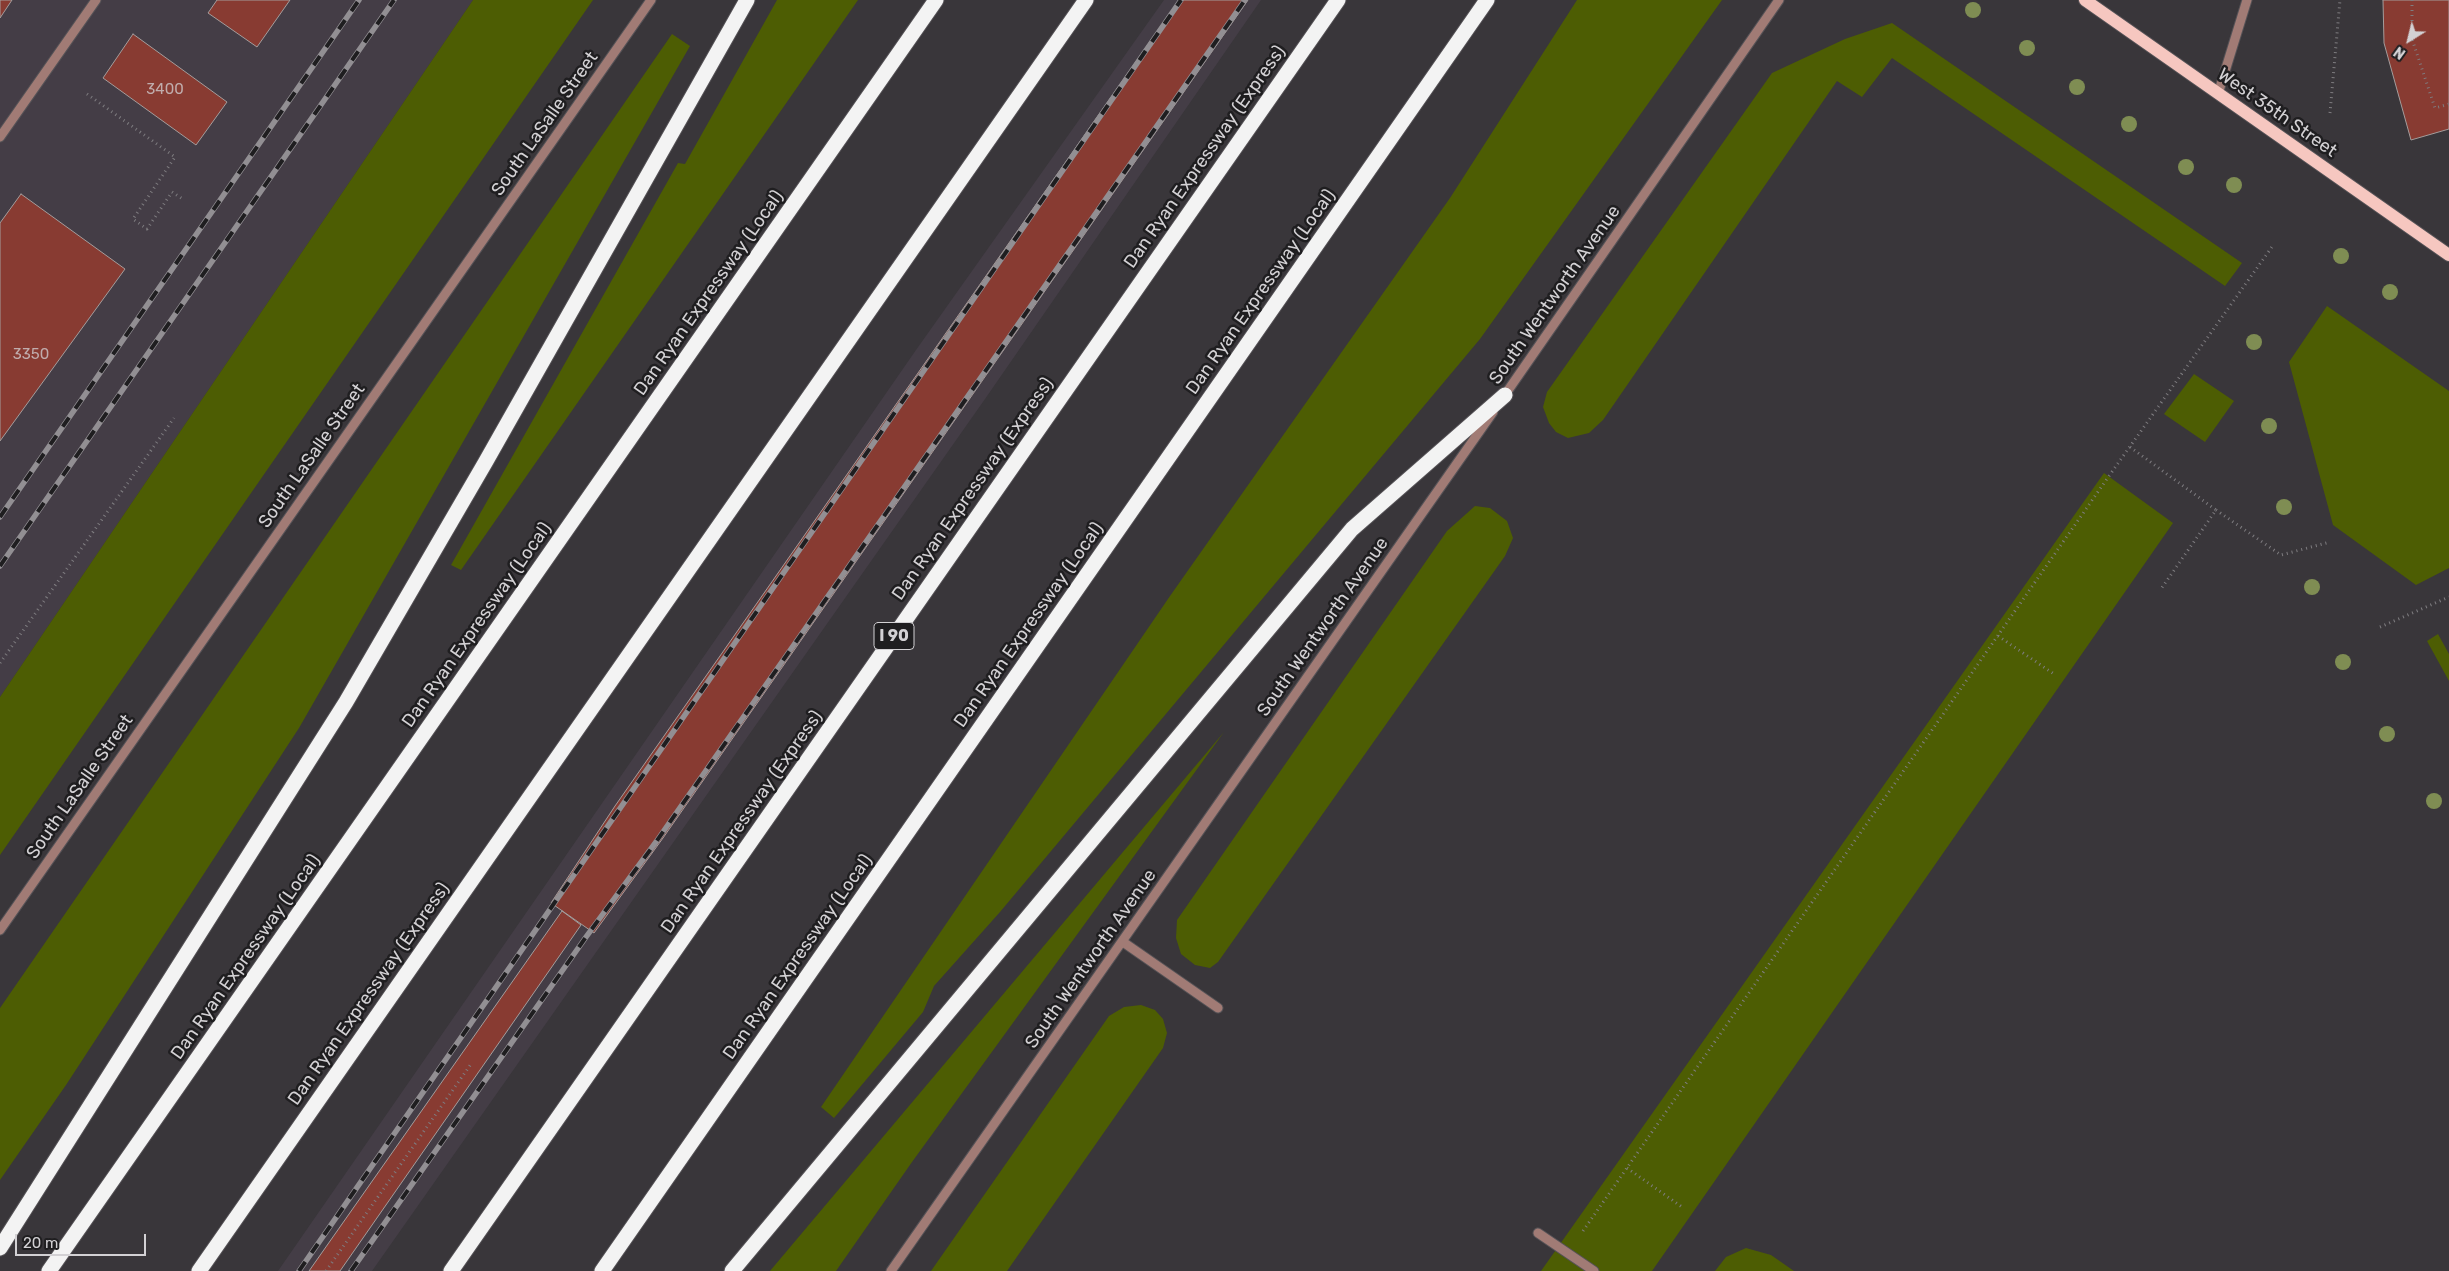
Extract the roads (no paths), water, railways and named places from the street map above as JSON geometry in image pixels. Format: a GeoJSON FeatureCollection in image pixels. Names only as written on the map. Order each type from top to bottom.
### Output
{"type":"FeatureCollection","features":[{"type":"Feature","properties":{"kind":"highway"},"geometry":{"type":"LineString","coordinates":[[0,1248],[346,702],[485,463],[747,0]]}},
{"type":"Feature","properties":{"kind":"highway","name":"Dan Ryan Expressway (Local)"},"geometry":{"type":"LineString","coordinates":[[49,1271],[936,0]]}},
{"type":"Feature","properties":{"kind":"highway","name":"Dan Ryan Expressway (Express)"},"geometry":{"type":"LineString","coordinates":[[199,1271],[1086,0]]}},
{"type":"Feature","properties":{"kind":"highway","name":"Dan Ryan Expressway (Express)"},"geometry":{"type":"LineString","coordinates":[[451,1271],[1338,0]]}},
{"type":"Feature","properties":{"kind":"highway","name":"Dan Ryan Expressway (Local)"},"geometry":{"type":"LineString","coordinates":[[602,1271],[1487,0]]}},
{"type":"Feature","properties":{"kind":"highway"},"geometry":{"type":"LineString","coordinates":[[732,1271],[1352,529],[1505,395]]}},
{"type":"Feature","properties":{"kind":"main road","name":"West 35th Street"},"geometry":{"type":"LineString","coordinates":[[2085,0],[2449,255]]}},
{"type":"Feature","properties":{"kind":"street"},"geometry":{"type":"LineString","coordinates":[[0,137],[96,0]]}},
{"type":"Feature","properties":{"kind":"street","name":"South LaSalle Street"},"geometry":{"type":"LineString","coordinates":[[0,930],[651,0]]}},
{"type":"Feature","properties":{"kind":"street","name":"South Wentworth Avenue"},"geometry":{"type":"LineString","coordinates":[[891,1271],[1123,942],[1779,0]]}},
{"type":"Feature","properties":{"kind":"street"},"geometry":{"type":"LineString","coordinates":[[2218,94],[2247,0]]}},
{"type":"Feature","properties":{"kind":"street"},"geometry":{"type":"LineString","coordinates":[[1123,942],[1218,1008]]}},
{"type":"Feature","properties":{"kind":"street"},"geometry":{"type":"LineString","coordinates":[[1538,1233],[1594,1271]]}},
{"type":"Feature","properties":{"kind":"railway"},"geometry":{"type":"LineString","coordinates":[[0,517],[359,0]]}},
{"type":"Feature","properties":{"kind":"railway"},"geometry":{"type":"LineString","coordinates":[[0,566],[394,0]]}},
{"type":"Feature","properties":{"kind":"railway"},"geometry":{"type":"LineString","coordinates":[[299,1271],[1181,0]]}},
{"type":"Feature","properties":{"kind":"railway"},"geometry":{"type":"LineString","coordinates":[[351,1271],[586,937],[656,842],[1245,0]]}}]}
